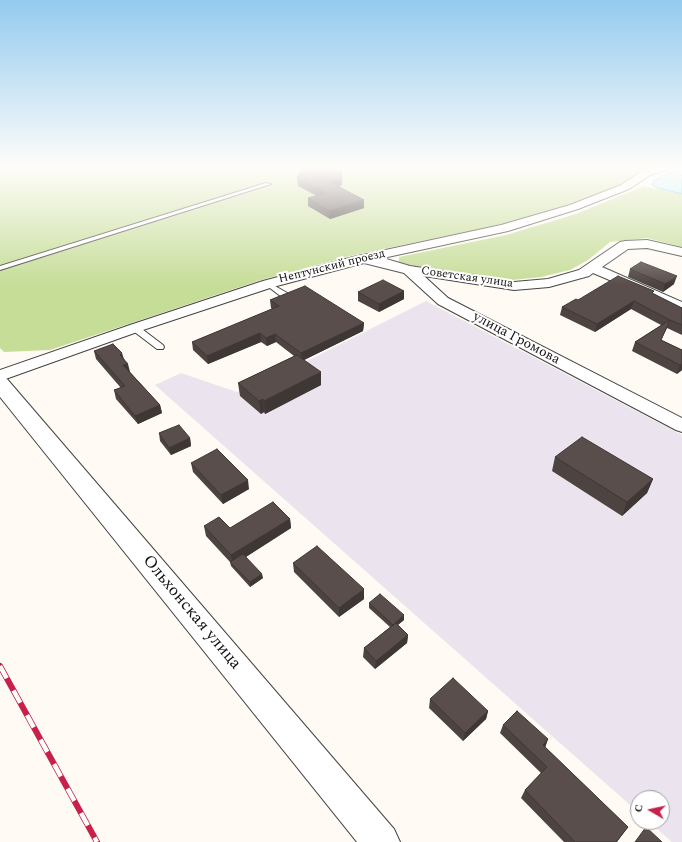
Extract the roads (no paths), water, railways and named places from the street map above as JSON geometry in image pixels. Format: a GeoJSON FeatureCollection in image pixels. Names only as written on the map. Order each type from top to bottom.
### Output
{"type":"FeatureCollection","features":[{"type":"Feature","properties":{"kind":"street","name":"Нептунский проезд"},"geometry":{"type":"LineString","coordinates":[[0,376],[135,328],[268,284],[352,261],[504,228],[576,206]]}},
{"type":"Feature","properties":{"kind":"street","name":"Советская улица"},"geometry":{"type":"LineString","coordinates":[[409,270],[514,286],[549,282],[584,273],[625,245],[647,244],[682,252]]}},
{"type":"Feature","properties":{"kind":"street","name":"улица Громова"},"geometry":{"type":"LineString","coordinates":[[352,261],[377,261],[409,270],[443,301],[682,426]]}},
{"type":"Feature","properties":{"kind":"street"},"geometry":{"type":"LineString","coordinates":[[592,268],[682,307]]}},
{"type":"Feature","properties":{"kind":"street","name":"Ольхонская улица"},"geometry":{"type":"LineString","coordinates":[[0,383],[381,842]]}},
{"type":"Feature","properties":{"kind":"lane"},"geometry":{"type":"LineString","coordinates":[[0,268],[197,206]]}},
{"type":"Feature","properties":{"kind":"lane"},"geometry":{"type":"LineString","coordinates":[[268,284],[286,296]]}},
{"type":"Feature","properties":{"kind":"lane"},"geometry":{"type":"LineString","coordinates":[[135,328],[160,347]]}},
{"type":"Feature","properties":{"kind":"railway"},"geometry":{"type":"LineString","coordinates":[[0,666],[97,842]]}}]}
